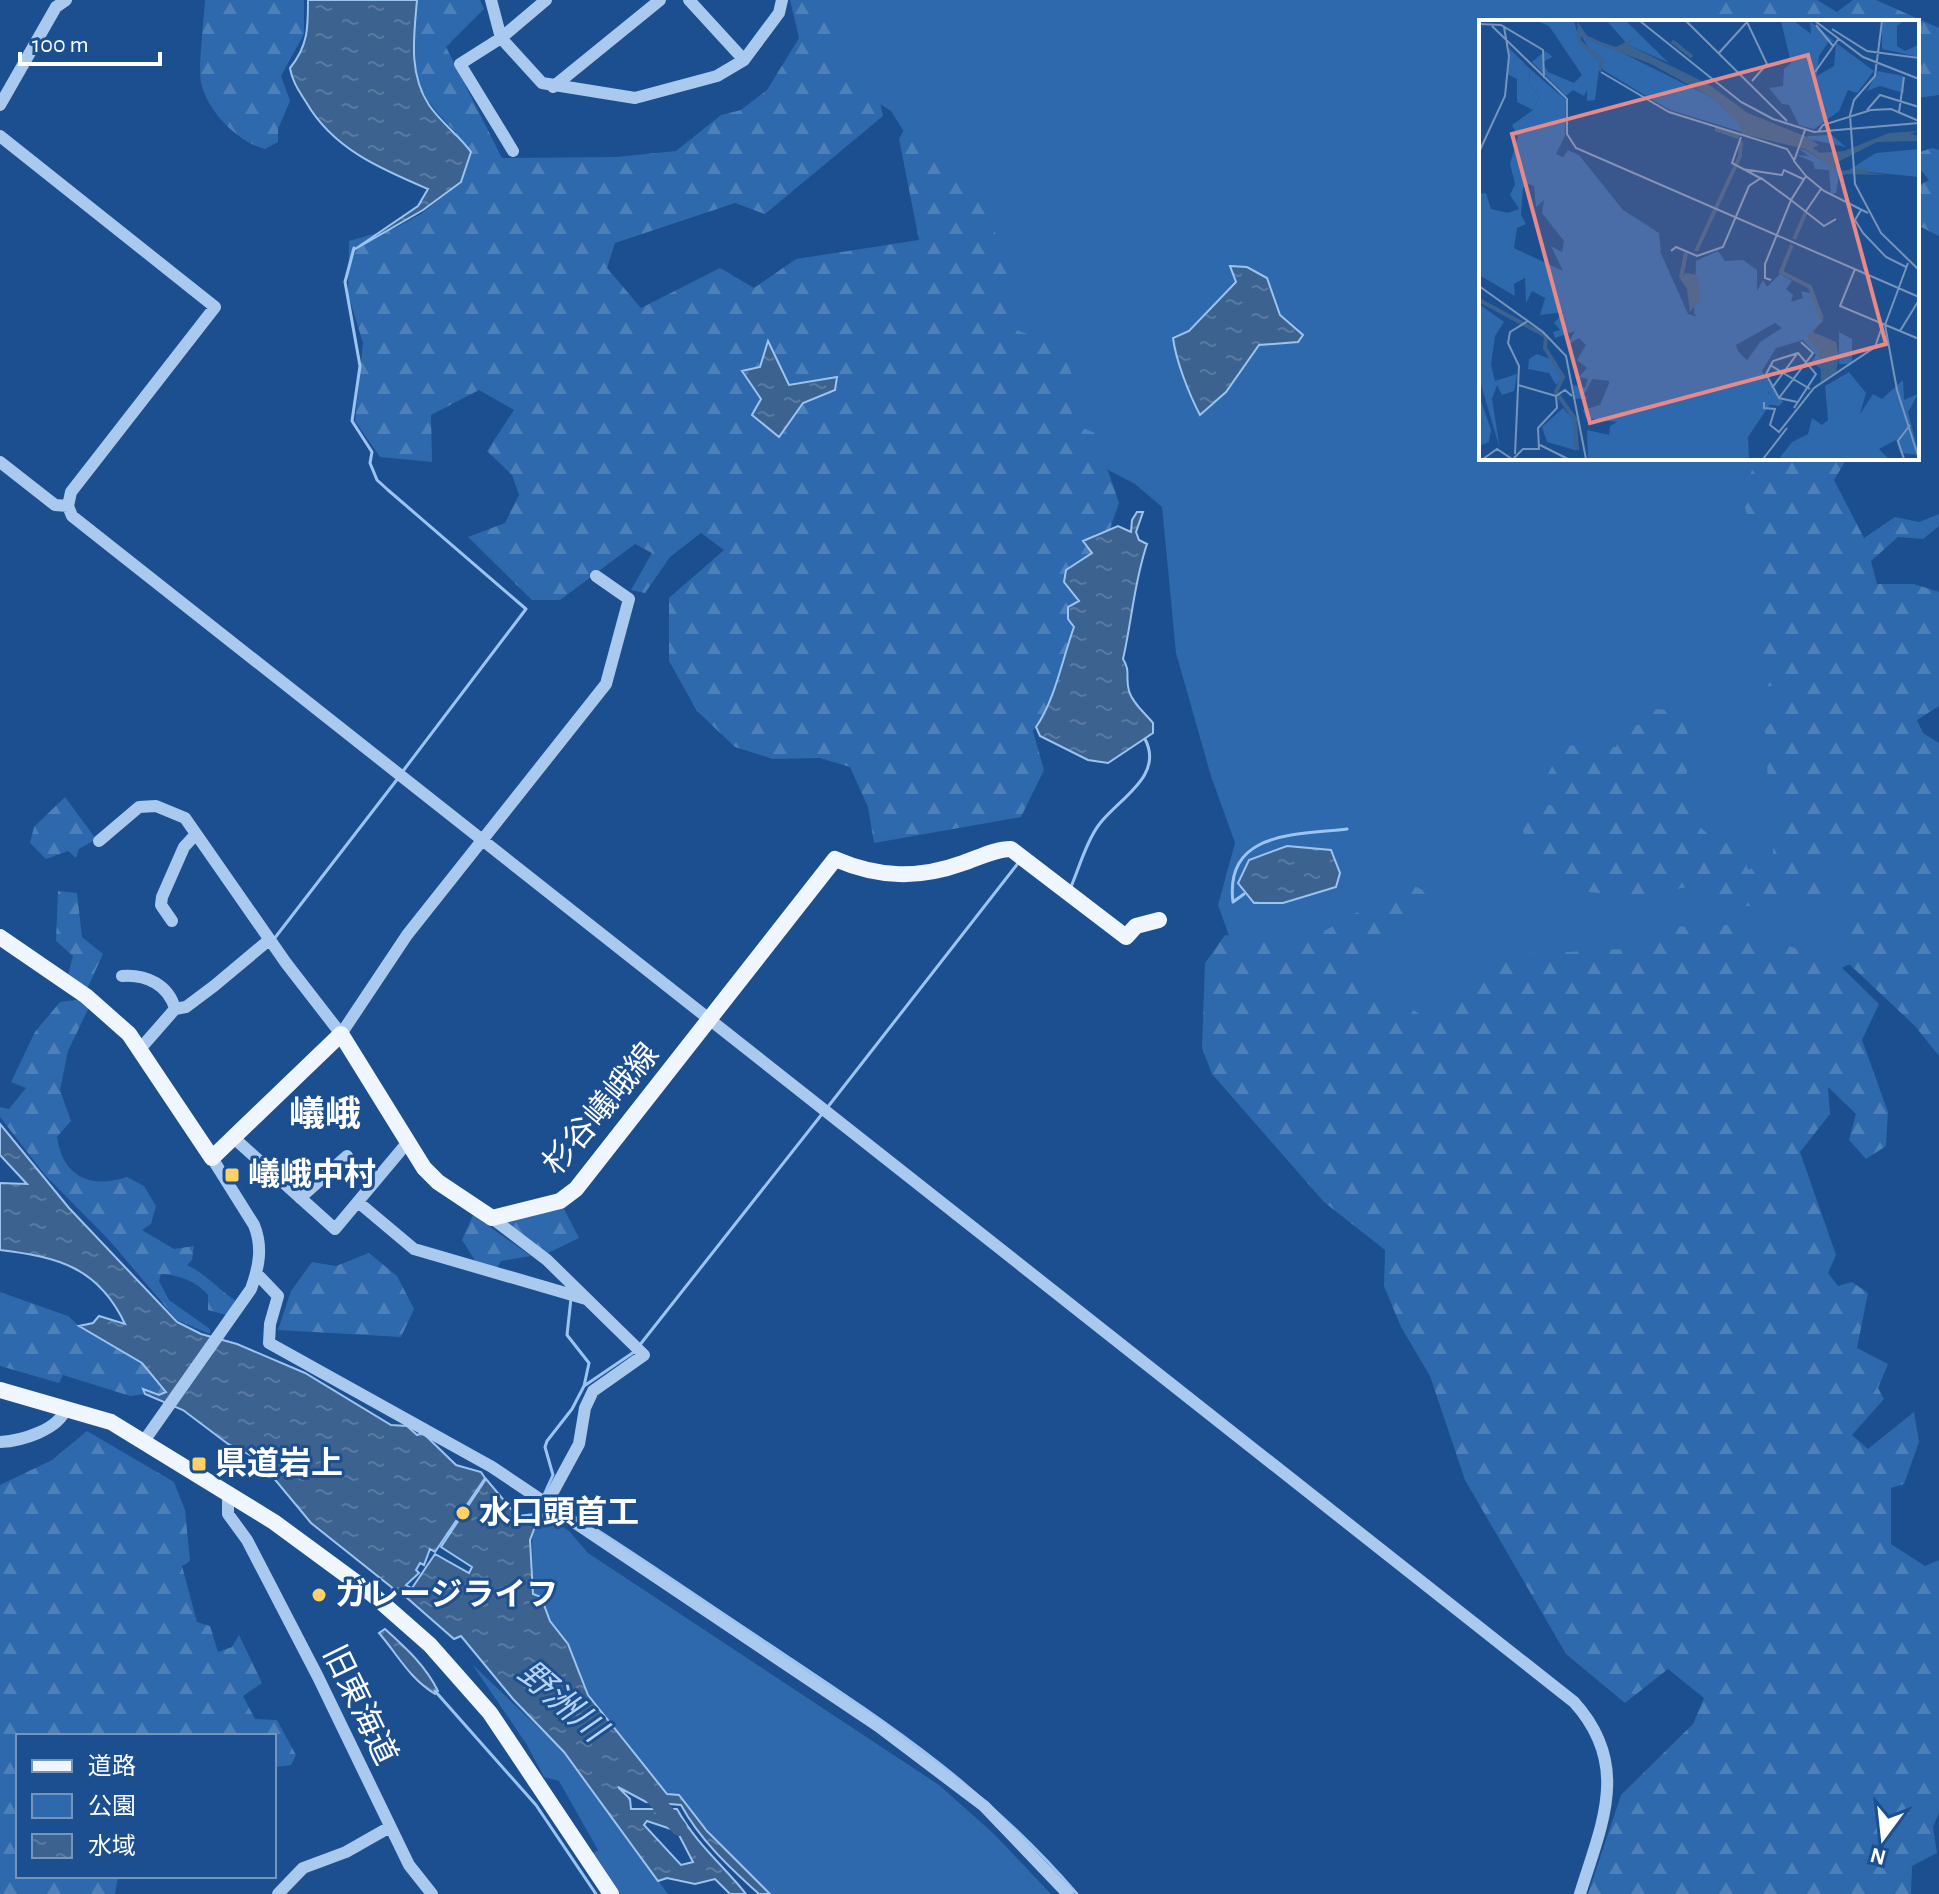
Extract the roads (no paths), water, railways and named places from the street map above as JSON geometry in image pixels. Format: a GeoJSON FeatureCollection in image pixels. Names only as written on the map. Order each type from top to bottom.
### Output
{"type":"FeatureCollection","features":[{"type":"Feature","properties":{"kind":"main road","name":"杉谷嶬峨線"},"geometry":{"type":"LineString","coordinates":[[492,1218],[569,1197],[835,859],[864,870],[910,877],[939,872],[1011,849],[1126,937],[1136,926],[1159,920]]}},
{"type":"Feature","properties":{"kind":"main road"},"geometry":{"type":"LineString","coordinates":[[0,937],[86,996],[129,1034],[212,1158],[341,1034],[407,1143],[438,1182],[492,1218]]}},
{"type":"Feature","properties":{"kind":"main road"},"geometry":{"type":"LineString","coordinates":[[0,1390],[111,1422],[144,1441],[323,1557],[430,1645],[490,1713],[611,1894]]}},
{"type":"Feature","properties":{"kind":"street"},"geometry":{"type":"LineString","coordinates":[[0,105],[56,7],[66,0]]}},
{"type":"Feature","properties":{"kind":"street"},"geometry":{"type":"LineString","coordinates":[[491,0],[501,38],[542,83],[635,98],[717,76],[744,60],[779,13],[782,0]]}},
{"type":"Feature","properties":{"kind":"street"},"geometry":{"type":"LineString","coordinates":[[513,151],[460,64],[501,38],[546,0]]}},
{"type":"Feature","properties":{"kind":"street"},"geometry":{"type":"LineString","coordinates":[[553,87],[660,0]]}},
{"type":"Feature","properties":{"kind":"street"},"geometry":{"type":"LineString","coordinates":[[689,0],[744,60]]}},
{"type":"Feature","properties":{"kind":"street"},"geometry":{"type":"LineString","coordinates":[[0,136],[215,307],[71,492],[68,506],[72,516],[1574,1702],[1592,1722],[1600,1739],[1608,1779],[1607,1807],[1580,1894]]}},
{"type":"Feature","properties":{"kind":"street"},"geometry":{"type":"LineString","coordinates":[[0,462],[55,505],[68,506]]}},
{"type":"Feature","properties":{"kind":"street"},"geometry":{"type":"LineString","coordinates":[[99,841],[130,812],[156,806],[185,818],[269,940],[341,1034],[407,935],[611,675],[629,599],[596,576]]}},
{"type":"Feature","properties":{"kind":"street"},"geometry":{"type":"LineString","coordinates":[[172,921],[161,905],[162,897],[184,847],[196,834]]}},
{"type":"Feature","properties":{"kind":"street"},"geometry":{"type":"LineString","coordinates":[[140,1049],[175,1009],[186,1007],[269,940]]}},
{"type":"Feature","properties":{"kind":"street"},"geometry":{"type":"LineString","coordinates":[[122,976],[135,975],[154,982],[164,990],[175,1009]]}},
{"type":"Feature","properties":{"kind":"street"},"geometry":{"type":"LineString","coordinates":[[235,1139],[335,1229],[407,1143]]}},
{"type":"Feature","properties":{"kind":"street"},"geometry":{"type":"LineString","coordinates":[[300,1198],[347,1156]]}},
{"type":"Feature","properties":{"kind":"street"},"geometry":{"type":"LineString","coordinates":[[144,1441],[251,1289],[257,1274],[259,1237],[212,1158]]}},
{"type":"Feature","properties":{"kind":"street"},"geometry":{"type":"LineString","coordinates":[[358,1202],[414,1249],[590,1301]]}},
{"type":"Feature","properties":{"kind":"street"},"geometry":{"type":"LineString","coordinates":[[492,1218],[547,1260],[644,1355],[593,1391],[585,1408],[579,1444],[547,1503]]}},
{"type":"Feature","properties":{"kind":"street"},"geometry":{"type":"LineString","coordinates":[[257,1274],[278,1296],[270,1324],[269,1343],[395,1411],[547,1503],[947,1774],[984,1806],[1068,1894]]}},
{"type":"Feature","properties":{"kind":"street"},"geometry":{"type":"LineString","coordinates":[[0,1442],[23,1440],[62,1418],[66,1408]]}},
{"type":"Feature","properties":{"kind":"street","name":"旧東海道"},"geometry":{"type":"LineString","coordinates":[[228,1495],[228,1514],[247,1540],[318,1677],[409,1865],[432,1894]]}},
{"type":"Feature","properties":{"kind":"street"},"geometry":{"type":"LineString","coordinates":[[278,1894],[303,1868],[346,1852],[390,1827]]}},
{"type":"Feature","properties":{"kind":"water"},"geometry":{"type":"Polygon","coordinates":[[[308,0],[417,0],[414,54],[422,93],[433,111],[471,152],[461,182],[423,210],[352,251],[418,206],[428,189],[393,174],[344,145],[330,133],[303,98],[290,68],[306,36],[308,0]]]}},
{"type":"Feature","properties":{"kind":"water"},"geometry":{"type":"Polygon","coordinates":[[[1230,266],[1247,267],[1267,278],[1280,315],[1303,335],[1298,342],[1259,345],[1226,392],[1200,415],[1184,377],[1173,338],[1189,331],[1236,282],[1230,266]]]}},
{"type":"Feature","properties":{"kind":"water"},"geometry":{"type":"Polygon","coordinates":[[[768,341],[789,385],[837,377],[835,390],[803,403],[779,437],[752,415],[761,399],[742,371],[760,367],[768,341]]]}},
{"type":"Feature","properties":{"kind":"water"},"geometry":{"type":"Polygon","coordinates":[[[1137,512],[1143,512],[1136,532],[1139,540],[1147,544],[1123,659],[1131,696],[1153,723],[1153,733],[1108,763],[1088,760],[1040,736],[1036,727],[1053,692],[1074,627],[1068,619],[1068,607],[1079,601],[1064,582],[1066,570],[1092,553],[1083,541],[1118,526],[1131,532],[1132,520],[1137,512]]]}},
{"type":"Feature","properties":{"kind":"water"},"geometry":{"type":"Polygon","coordinates":[[[1287,846],[1331,850],[1340,873],[1336,887],[1283,903],[1254,903],[1238,883],[1249,860],[1287,846]]]}},
{"type":"Feature","properties":{"kind":"water"},"geometry":{"type":"Polygon","coordinates":[[[0,1124],[69,1208],[177,1322],[305,1373],[391,1425],[407,1426],[417,1435],[423,1433],[456,1465],[481,1472],[485,1478],[435,1552],[430,1549],[424,1565],[420,1563],[416,1570],[419,1573],[406,1585],[411,1588],[404,1597],[311,1523],[258,1459],[228,1444],[183,1410],[145,1394],[143,1389],[159,1395],[166,1392],[142,1363],[79,1326],[93,1323],[99,1316],[125,1324],[102,1289],[89,1277],[58,1261],[0,1250],[0,1183],[27,1184],[0,1155],[0,1124]]]}},
{"type":"Feature","properties":{"kind":"water"},"geometry":{"type":"Polygon","coordinates":[[[486,1479],[517,1516],[544,1513],[540,1518],[529,1516],[522,1519],[536,1524],[530,1540],[533,1594],[541,1597],[550,1621],[568,1644],[588,1695],[667,1794],[679,1795],[707,1831],[770,1894],[759,1894],[727,1864],[706,1842],[681,1805],[646,1802],[618,1787],[630,1799],[631,1809],[677,1809],[701,1844],[746,1894],[730,1894],[715,1879],[695,1884],[667,1878],[658,1881],[564,1752],[513,1699],[461,1636],[454,1639],[406,1597],[435,1554],[469,1573],[472,1567],[441,1547],[486,1479]],[[647,1821],[644,1825],[681,1865],[693,1862],[677,1831],[647,1821]]]}},
{"type":"Feature","properties":{"kind":"water"},"geometry":{"type":"Polygon","coordinates":[[[385,1629],[421,1665],[438,1691],[435,1694],[411,1673],[379,1633],[385,1629]]]}},
{"type":"Feature","properties":{"kind":"waterway"},"geometry":{"type":"LineString","coordinates":[[354,248],[345,282],[360,366],[352,421],[372,452],[370,463],[377,480],[526,609],[403,771]]}},
{"type":"Feature","properties":{"kind":"waterway"},"geometry":{"type":"LineString","coordinates":[[1070,889],[1093,833],[1144,776],[1149,765],[1145,739]]}},
{"type":"Feature","properties":{"kind":"waterway"},"geometry":{"type":"LineString","coordinates":[[274,939],[399,777]]}},
{"type":"Feature","properties":{"kind":"waterway"},"geometry":{"type":"LineString","coordinates":[[1244,894],[1233,902],[1233,878],[1240,861],[1252,849],[1287,836],[1347,829]]}},
{"type":"Feature","properties":{"kind":"waterway"},"geometry":{"type":"LineString","coordinates":[[827,1108],[1019,862]]}},
{"type":"Feature","properties":{"kind":"waterway"},"geometry":{"type":"LineString","coordinates":[[639,1346],[822,1114]]}},
{"type":"Feature","properties":{"kind":"waterway"},"geometry":{"type":"LineString","coordinates":[[571,1298],[567,1335],[589,1363],[584,1386]]}},
{"type":"Feature","properties":{"kind":"waterway"},"geometry":{"type":"LineString","coordinates":[[543,1497],[553,1475],[545,1447],[547,1441],[572,1409],[584,1386],[634,1352]]}},
{"type":"Feature","properties":{"kind":"waterway"},"geometry":{"type":"LineString","coordinates":[[597,1530],[854,1702],[932,1758],[1006,1820],[1077,1894]]}},
{"type":"Feature","properties":{"kind":"waterway"},"geometry":{"type":"LineString","coordinates":[[389,1598],[392,1590]]}},
{"type":"Feature","properties":{"kind":"waterway"},"geometry":{"type":"LineString","coordinates":[[435,1691],[536,1805],[596,1894]]}},
{"type":"Feature","properties":{"kind":"waterway","name":"野洲川"},"geometry":{"type":"LineString","coordinates":[[645,1787],[679,1828]]}},
{"type":"Feature","properties":{"kind":"place","name":"嶬峨中村"},"geometry":{"type":"Point","coordinates":[232,1175]}},
{"type":"Feature","properties":{"kind":"place","name":"県道岩上"},"geometry":{"type":"Point","coordinates":[199,1464]}},
{"type":"Feature","properties":{"kind":"place","name":"水口頭首工"},"geometry":{"type":"Point","coordinates":[463,1513]}},
{"type":"Feature","properties":{"kind":"place","name":"ガレージライフ"},"geometry":{"type":"Point","coordinates":[319,1595]}},
{"type":"Feature","properties":{"kind":"district","name":"嶬峨"},"geometry":{"type":"Point","coordinates":[325,1115]}}]}
